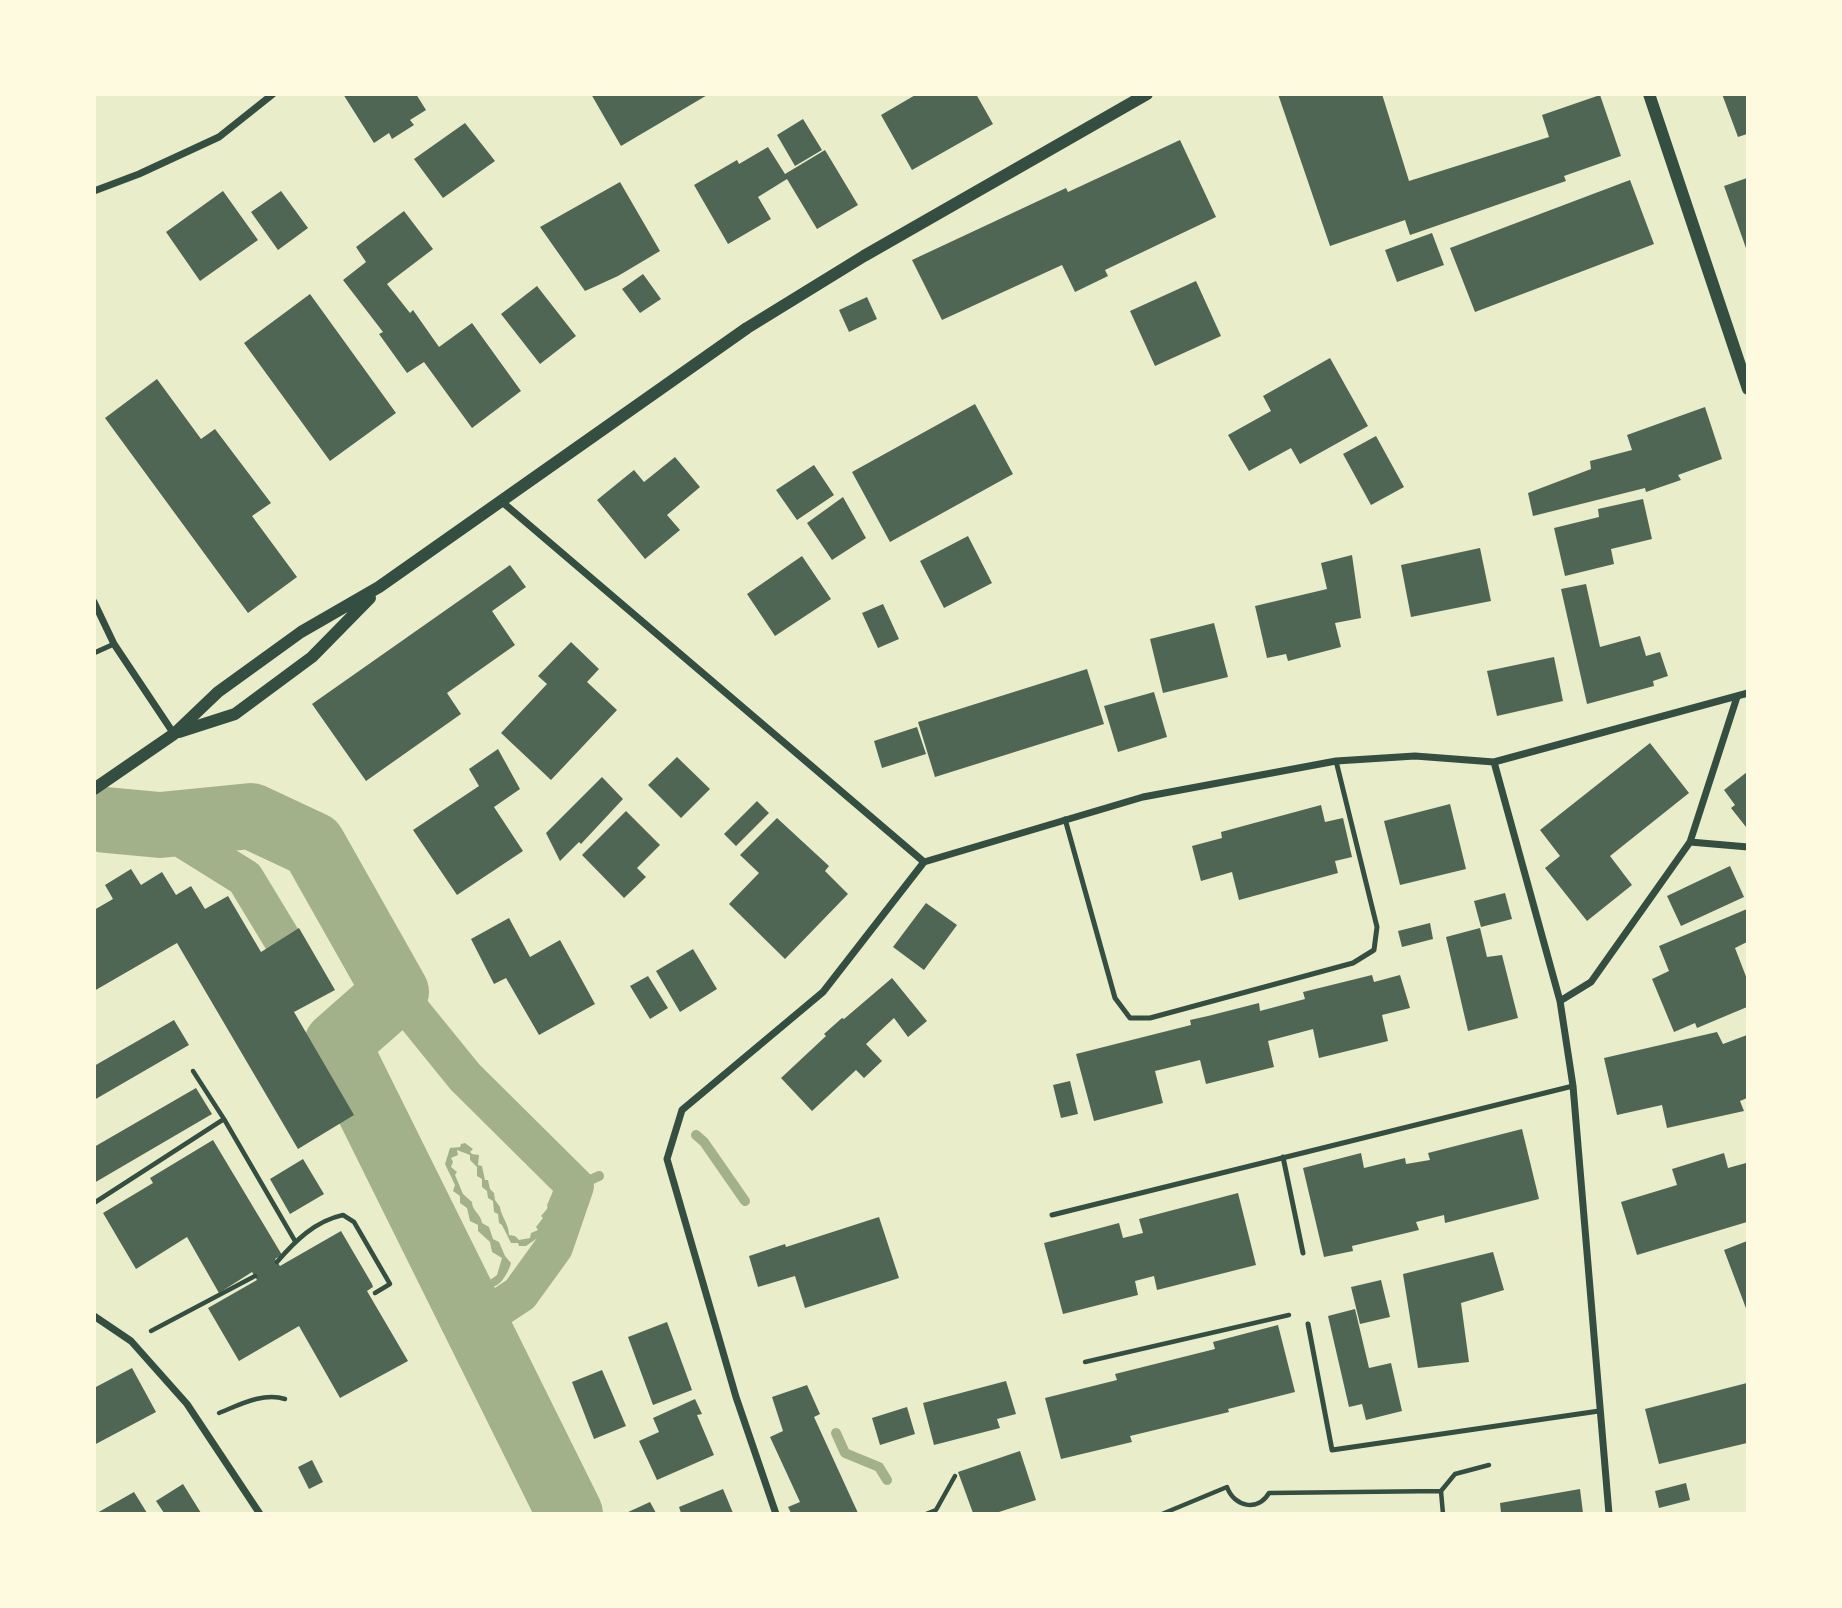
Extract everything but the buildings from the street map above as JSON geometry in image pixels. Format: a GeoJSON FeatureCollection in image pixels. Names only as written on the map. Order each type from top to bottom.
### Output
{"type":"FeatureCollection","features":[{"type":"Feature","properties":{"kind":"street"},"geometry":{"type":"LineString","coordinates":[[94,191],[139,174],[219,136],[274,94]]}},
{"type":"Feature","properties":{"kind":"street"},"geometry":{"type":"LineString","coordinates":[[94,789],[174,734],[218,692],[301,632],[379,587],[758,321],[864,256],[1147,94]]}},
{"type":"Feature","properties":{"kind":"street"},"geometry":{"type":"LineString","coordinates":[[1649,94],[1748,389]]}},
{"type":"Feature","properties":{"kind":"street"},"geometry":{"type":"LineString","coordinates":[[501,500],[924,862]]}},
{"type":"Feature","properties":{"kind":"street"},"geometry":{"type":"LineString","coordinates":[[174,734],[234,714],[312,657],[379,587]]}},
{"type":"Feature","properties":{"kind":"street"},"geometry":{"type":"LineString","coordinates":[[94,602],[114,644],[174,734]]}},
{"type":"Feature","properties":{"kind":"street"},"geometry":{"type":"LineString","coordinates":[[776,1514],[736,1396],[667,1159],[682,1110],[823,992],[924,862],[1143,797],[1336,761],[1415,756],[1494,762],[1748,693]]}},
{"type":"Feature","properties":{"kind":"street"},"geometry":{"type":"LineString","coordinates":[[1560,1001],[1591,982],[1690,842],[1737,697]]}},
{"type":"Feature","properties":{"kind":"street"},"geometry":{"type":"LineString","coordinates":[[1494,762],[1560,1001],[1573,1086],[1609,1514]]}},
{"type":"Feature","properties":{"kind":"street"},"geometry":{"type":"LineString","coordinates":[[1690,842],[1748,847]]}},
{"type":"Feature","properties":{"kind":"street"},"geometry":{"type":"LineString","coordinates":[[94,1316],[131,1341],[187,1404],[260,1514]]}},
{"type":"Feature","properties":{"kind":"lane"},"geometry":{"type":"LineString","coordinates":[[94,653],[114,644]]}},
{"type":"Feature","properties":{"kind":"lane"},"geometry":{"type":"LineString","coordinates":[[1065,819],[1115,998],[1130,1018],[1150,1018],[1353,963],[1374,950],[1377,927],[1336,761]]}},
{"type":"Feature","properties":{"kind":"lane"},"geometry":{"type":"LineString","coordinates":[[1052,1215],[1573,1086]]}},
{"type":"Feature","properties":{"kind":"lane"},"geometry":{"type":"LineString","coordinates":[[1283,1157],[1303,1253]]}},
{"type":"Feature","properties":{"kind":"lane"},"geometry":{"type":"LineString","coordinates":[[1308,1324],[1332,1450],[1599,1411]]}},
{"type":"Feature","properties":{"kind":"path"},"geometry":{"type":"LineString","coordinates":[[193,1071],[225,1119],[295,1241]]}},
{"type":"Feature","properties":{"kind":"path"},"geometry":{"type":"LineString","coordinates":[[94,1203],[225,1119]]}},
{"type":"Feature","properties":{"kind":"path"},"geometry":{"type":"LineString","coordinates":[[277,1262],[295,1241],[329,1218],[343,1215],[354,1222],[390,1284],[375,1293]]}},
{"type":"Feature","properties":{"kind":"path"},"geometry":{"type":"LineString","coordinates":[[131,1341],[255,1276]]}},
{"type":"Feature","properties":{"kind":"path"},"geometry":{"type":"LineString","coordinates":[[1085,1362],[1305,1311],[1308,1324]]}},
{"type":"Feature","properties":{"kind":"path"},"geometry":{"type":"LineString","coordinates":[[200,1424],[221,1412],[258,1398],[271,1396],[285,1399]]}},
{"type":"Feature","properties":{"kind":"path"},"geometry":{"type":"LineString","coordinates":[[1443,1514],[1441,1491],[1455,1474],[1489,1465]]}},
{"type":"Feature","properties":{"kind":"path"},"geometry":{"type":"LineString","coordinates":[[926,1514],[936,1510],[955,1476]]}},
{"type":"Feature","properties":{"kind":"path"},"geometry":{"type":"LineString","coordinates":[[1162,1514],[1227,1487],[1232,1498],[1238,1503],[1253,1505],[1260,1503],[1269,1493],[1441,1491]]}},
{"type":"Feature","properties":{"kind":"path"},"geometry":{"type":"LineString","coordinates":[[1253,1505],[1253,1514]]}},
{"type":"Feature","properties":{"kind":"shaded area"},"geometry":{"type":"Polygon","coordinates":[[[465,1143],[473,1149],[470,1152],[472,1154],[479,1155],[478,1165],[482,1166],[485,1180],[488,1180],[494,1193],[509,1235],[519,1240],[530,1238],[531,1233],[538,1230],[536,1227],[543,1218],[541,1216],[548,1208],[558,1180],[551,1162],[567,1176],[586,1171],[593,1177],[577,1189],[566,1187],[559,1190],[539,1237],[526,1246],[519,1246],[518,1243],[511,1243],[499,1223],[493,1201],[482,1187],[482,1179],[477,1176],[477,1167],[470,1160],[470,1155],[457,1150],[458,1155],[451,1158],[451,1167],[457,1172],[455,1175],[463,1194],[472,1202],[482,1223],[489,1227],[493,1239],[499,1242],[511,1263],[503,1279],[487,1292],[486,1283],[497,1275],[502,1258],[492,1252],[490,1242],[478,1231],[478,1225],[470,1221],[467,1208],[460,1203],[460,1196],[453,1191],[455,1185],[445,1164],[450,1148],[460,1147],[465,1143]]]}},
{"type":"Feature","properties":{"kind":"waterway"},"geometry":{"type":"LineString","coordinates":[[106,820],[160,825],[251,816],[313,845],[396,992],[337,1044],[570,1514]]}},
{"type":"Feature","properties":{"kind":"waterway"},"geometry":{"type":"LineString","coordinates":[[160,825],[245,878],[282,939]]}},
{"type":"Feature","properties":{"kind":"waterway"},"geometry":{"type":"LineString","coordinates":[[396,992],[465,1077],[575,1186],[554,1247],[520,1294],[476,1323]]}},
{"type":"Feature","properties":{"kind":"waterway"},"geometry":{"type":"LineString","coordinates":[[334,1038],[337,1044]]}},
{"type":"Feature","properties":{"kind":"waterway"},"geometry":{"type":"LineString","coordinates":[[696,1135],[704,1142],[745,1201]]}},
{"type":"Feature","properties":{"kind":"waterway"},"geometry":{"type":"LineString","coordinates":[[579,1185],[599,1176]]}},
{"type":"Feature","properties":{"kind":"waterway"},"geometry":{"type":"LineString","coordinates":[[836,1433],[845,1453],[879,1467],[887,1480]]}}]}
